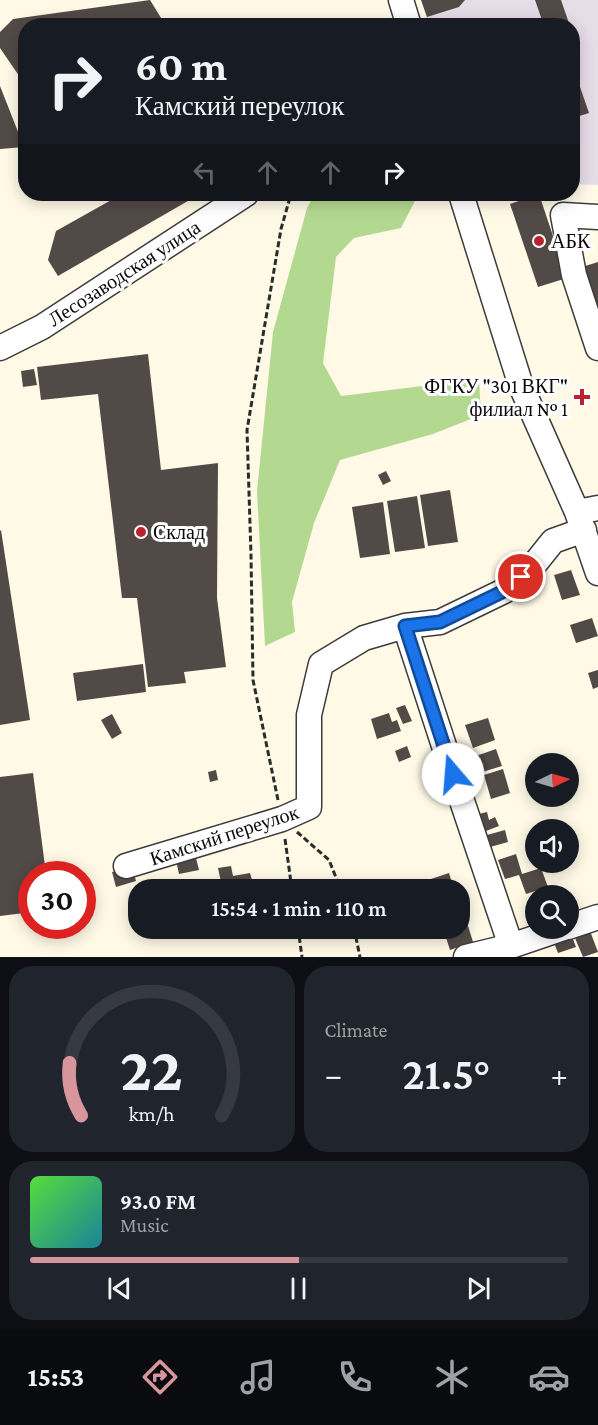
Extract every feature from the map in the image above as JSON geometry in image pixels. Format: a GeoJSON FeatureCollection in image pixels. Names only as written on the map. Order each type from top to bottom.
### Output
{"type":"FeatureCollection","features":[{"type":"Feature","properties":{"kind":"street"},"geometry":{"type":"LineString","coordinates":[[401,0],[407,18]]}},
{"type":"Feature","properties":{"kind":"street","name":"Лесозаводская улица"},"geometry":{"type":"LineString","coordinates":[[0,348],[42,327],[235,201]]}},
{"type":"Feature","properties":{"kind":"street"},"geometry":{"type":"LineString","coordinates":[[463,201],[521,386],[586,517],[598,573]]}},
{"type":"Feature","properties":{"kind":"street"},"geometry":{"type":"LineString","coordinates":[[598,217],[563,215],[574,275],[598,348]]}},
{"type":"Feature","properties":{"kind":"street","name":"Камский переулок"},"geometry":{"type":"LineString","coordinates":[[126,866],[282,819],[309,807],[309,716],[321,664],[364,638],[405,626],[440,622],[504,591],[532,566],[553,541],[586,517]]}},
{"type":"Feature","properties":{"kind":"street"},"geometry":{"type":"LineString","coordinates":[[405,626],[512,946]]}},
{"type":"Feature","properties":{"kind":"street"},"geometry":{"type":"LineString","coordinates":[[579,923],[598,917]]}},
{"type":"Feature","properties":{"kind":"street"},"geometry":{"type":"LineString","coordinates":[[466,957],[532,939]]}},
{"type":"Feature","properties":{"kind":"path"},"geometry":{"type":"LineString","coordinates":[[289,201],[281,229],[247,430],[253,680],[282,819],[290,879]]}},
{"type":"Feature","properties":{"kind":"path"},"geometry":{"type":"LineString","coordinates":[[282,819],[329,860],[337,879]]}},
{"type":"Feature","properties":{"kind":"path"},"geometry":{"type":"LineString","coordinates":[[300,939],[302,957]]}},
{"type":"Feature","properties":{"kind":"path"},"geometry":{"type":"LineString","coordinates":[[356,939],[360,957]]}},
{"type":"Feature","properties":{"kind":"shaded area"},"geometry":{"type":"Polygon","coordinates":[[[421,0],[598,0],[598,185],[580,184],[580,18],[427,18],[421,0]]]}},
{"type":"Feature","properties":{"kind":"green space"},"geometry":{"type":"Polygon","coordinates":[[[311,201],[415,201],[401,228],[354,238],[336,257],[323,363],[341,396],[479,379],[481,415],[433,434],[340,460],[314,523],[292,602],[295,632],[265,646],[257,491],[273,332],[307,208],[311,201]]]}},
{"type":"Feature","properties":{"kind":"building"},"geometry":{"type":"Polygon","coordinates":[[[150,0],[161,18],[20,18],[150,0]]]}},
{"type":"Feature","properties":{"kind":"building"},"geometry":{"type":"Polygon","coordinates":[[[421,0],[465,0],[459,7],[427,17],[421,0]]]}},
{"type":"Feature","properties":{"kind":"building"},"geometry":{"type":"Polygon","coordinates":[[[535,0],[561,0],[567,18],[541,18],[535,0]]]}},
{"type":"Feature","properties":{"kind":"building"},"geometry":{"type":"Polygon","coordinates":[[[18,18],[18,74],[0,48],[0,32],[13,19],[18,18]]]}},
{"type":"Feature","properties":{"kind":"building"},"geometry":{"type":"Polygon","coordinates":[[[0,86],[18,132],[18,148],[0,149],[0,86]]]}},
{"type":"Feature","properties":{"kind":"building"},"geometry":{"type":"Polygon","coordinates":[[[580,87],[589,113],[580,116],[580,87]]]}},
{"type":"Feature","properties":{"kind":"building"},"geometry":{"type":"Polygon","coordinates":[[[110,201],[188,201],[58,276],[48,260],[56,231],[110,201]]]}},
{"type":"Feature","properties":{"kind":"building","name":"АБК"},"geometry":{"type":"Polygon","coordinates":[[[519,201],[541,201],[567,278],[538,287],[510,204],[519,201]]]}},
{"type":"Feature","properties":{"kind":"building"},"geometry":{"type":"Polygon","coordinates":[[[598,262],[598,313],[582,267],[598,262]]]}},
{"type":"Feature","properties":{"kind":"building"},"geometry":{"type":"Polygon","coordinates":[[[148,354],[161,470],[218,463],[217,598],[226,667],[184,672],[186,683],[148,687],[137,598],[122,598],[98,394],[41,400],[37,367],[148,354]]]}},
{"type":"Feature","properties":{"kind":"building"},"geometry":{"type":"Polygon","coordinates":[[[34,369],[37,385],[23,387],[21,371],[34,369]]]}},
{"type":"Feature","properties":{"kind":"building"},"geometry":{"type":"Polygon","coordinates":[[[386,471],[391,481],[383,485],[378,475],[386,471]]]}},
{"type":"Feature","properties":{"kind":"building"},"geometry":{"type":"Polygon","coordinates":[[[450,490],[458,542],[428,546],[420,495],[450,490]]]}},
{"type":"Feature","properties":{"kind":"building"},"geometry":{"type":"Polygon","coordinates":[[[417,496],[425,548],[395,552],[387,501],[417,496]]]}},
{"type":"Feature","properties":{"kind":"building"},"geometry":{"type":"Polygon","coordinates":[[[383,502],[390,554],[360,558],[352,507],[383,502]]]}},
{"type":"Feature","properties":{"kind":"building"},"geometry":{"type":"Polygon","coordinates":[[[0,531],[30,720],[0,725],[0,531]]]}},
{"type":"Feature","properties":{"kind":"building"},"geometry":{"type":"Polygon","coordinates":[[[571,570],[580,595],[562,600],[554,575],[571,570]]]}},
{"type":"Feature","properties":{"kind":"building"},"geometry":{"type":"Polygon","coordinates":[[[592,618],[598,636],[576,643],[570,625],[592,618]]]}},
{"type":"Feature","properties":{"kind":"building"},"geometry":{"type":"Polygon","coordinates":[[[143,664],[146,692],[77,701],[73,673],[143,664]]]}},
{"type":"Feature","properties":{"kind":"building"},"geometry":{"type":"Polygon","coordinates":[[[598,670],[598,687],[593,689],[588,673],[598,670]]]}},
{"type":"Feature","properties":{"kind":"building"},"geometry":{"type":"Polygon","coordinates":[[[405,705],[412,721],[403,724],[396,708],[405,705]]]}},
{"type":"Feature","properties":{"kind":"building"},"geometry":{"type":"Polygon","coordinates":[[[389,713],[392,722],[397,720],[401,731],[377,739],[371,719],[389,713]]]}},
{"type":"Feature","properties":{"kind":"building"},"geometry":{"type":"Polygon","coordinates":[[[112,714],[122,733],[112,739],[101,720],[112,714]]]}},
{"type":"Feature","properties":{"kind":"building"},"geometry":{"type":"Polygon","coordinates":[[[488,718],[495,740],[473,748],[465,725],[488,718]]]}},
{"type":"Feature","properties":{"kind":"building"},"geometry":{"type":"Polygon","coordinates":[[[407,746],[411,757],[399,762],[395,751],[407,746]]]}},
{"type":"Feature","properties":{"kind":"building"},"geometry":{"type":"Polygon","coordinates":[[[496,749],[502,766],[479,773],[473,757],[496,749]]]}},
{"type":"Feature","properties":{"kind":"building"},"geometry":{"type":"Polygon","coordinates":[[[503,769],[510,793],[491,799],[484,775],[503,769]]]}},
{"type":"Feature","properties":{"kind":"building"},"geometry":{"type":"Polygon","coordinates":[[[216,770],[218,780],[210,782],[208,772],[216,770]]]}},
{"type":"Feature","properties":{"kind":"building"},"geometry":{"type":"Polygon","coordinates":[[[33,773],[44,861],[18,861],[18,914],[0,916],[0,777],[33,773]]]}},
{"type":"Feature","properties":{"kind":"building"},"geometry":{"type":"Polygon","coordinates":[[[487,812],[489,820],[495,817],[499,826],[486,831],[479,814],[487,812]]]}},
{"type":"Feature","properties":{"kind":"building"},"geometry":{"type":"Polygon","coordinates":[[[505,830],[508,842],[490,847],[487,835],[505,830]]]}},
{"type":"Feature","properties":{"kind":"building"},"geometry":{"type":"Polygon","coordinates":[[[193,846],[199,870],[179,874],[174,851],[193,846]]]}},
{"type":"Feature","properties":{"kind":"building"},"geometry":{"type":"Polygon","coordinates":[[[516,854],[522,874],[543,873],[547,885],[525,885],[525,891],[519,875],[505,879],[498,860],[516,854]]]}},
{"type":"Feature","properties":{"kind":"building"},"geometry":{"type":"Polygon","coordinates":[[[132,866],[135,879],[128,879],[128,883],[116,887],[112,872],[132,866]]]}},
{"type":"Feature","properties":{"kind":"building"},"geometry":{"type":"Polygon","coordinates":[[[231,866],[233,876],[250,873],[252,879],[220,879],[218,868],[231,866]]]}},
{"type":"Feature","properties":{"kind":"building"},"geometry":{"type":"Polygon","coordinates":[[[449,873],[451,879],[431,879],[449,873]]]}},
{"type":"Feature","properties":{"kind":"building"},"geometry":{"type":"Polygon","coordinates":[[[590,931],[598,952],[583,957],[575,939],[579,939],[579,936],[590,931]]]}},
{"type":"Feature","properties":{"kind":"building"},"geometry":{"type":"Polygon","coordinates":[[[470,932],[473,942],[450,950],[446,939],[470,939],[470,932]]]}},
{"type":"Feature","properties":{"kind":"building"},"geometry":{"type":"Polygon","coordinates":[[[573,939],[576,947],[558,953],[553,940],[573,939]]]}},
{"type":"Feature","properties":{"kind":"place","name":"АБК"},"geometry":{"type":"Point","coordinates":[539,241]}},
{"type":"Feature","properties":{"kind":"place","name":"ФГКУ \"301 ВКГ\" филиал № 1"},"geometry":{"type":"Point","coordinates":[582,397]}},
{"type":"Feature","properties":{"kind":"place","name":"Склад"},"geometry":{"type":"Point","coordinates":[141,532]}},
{"type":"Feature","properties":{"kind":"route"},"geometry":{"type":"LineString","coordinates":[[453,774],[405,626],[440,622],[504,591],[521,577]]}}]}
